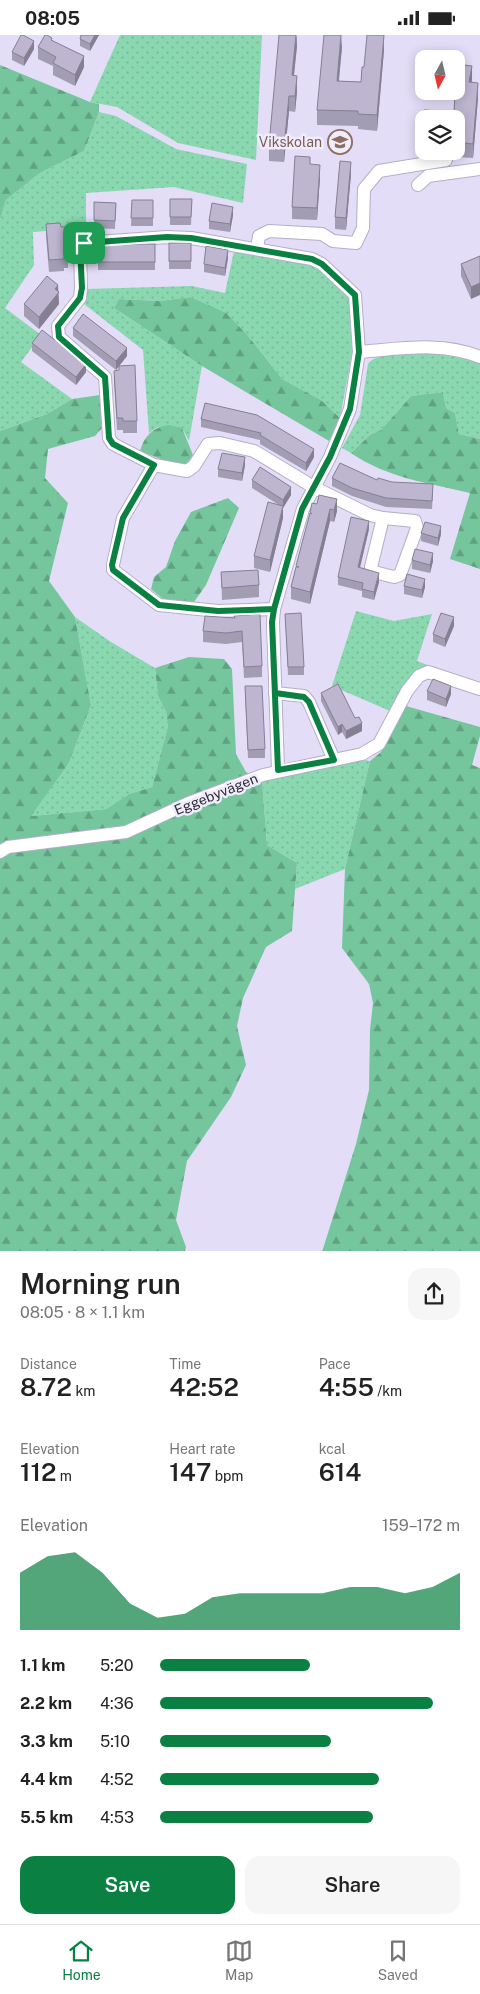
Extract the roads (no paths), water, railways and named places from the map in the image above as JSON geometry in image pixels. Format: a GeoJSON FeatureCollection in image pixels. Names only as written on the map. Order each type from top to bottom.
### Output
{"type":"FeatureCollection","features":[{"type":"Feature","properties":{"kind":"street"},"geometry":{"type":"LineString","coordinates":[[257,249],[259,236],[270,231],[322,234],[333,241],[356,243],[363,228],[364,189],[379,171],[446,160]]}},
{"type":"Feature","properties":{"kind":"street"},"geometry":{"type":"LineString","coordinates":[[418,185],[428,176],[480,169]]}},
{"type":"Feature","properties":{"kind":"street"},"geometry":{"type":"LineString","coordinates":[[278,770],[272,622],[274,609],[302,509],[315,488],[350,409],[359,352],[355,295],[322,264],[312,259],[257,249],[191,238],[167,237],[84,243],[80,247],[82,288],[80,298],[58,326],[59,337],[105,377],[109,438],[113,444],[154,465],[188,471],[194,466],[208,444],[220,443],[254,451],[315,488],[370,515],[414,521],[417,527],[400,575],[394,577],[374,572],[371,567],[383,518]]}},
{"type":"Feature","properties":{"kind":"street"},"geometry":{"type":"LineString","coordinates":[[359,352],[426,347],[461,350],[480,357]]}},
{"type":"Feature","properties":{"kind":"street"},"geometry":{"type":"LineString","coordinates":[[154,465],[123,518],[112,565],[113,570],[159,605],[218,611],[274,609]]}},
{"type":"Feature","properties":{"kind":"street","name":"Eggebyvägen"},"geometry":{"type":"LineString","coordinates":[[0,852],[8,847],[126,832],[191,802],[278,770],[362,753],[379,744],[407,691],[419,676],[428,672],[480,689]]}},
{"type":"Feature","properties":{"kind":"street"},"geometry":{"type":"LineString","coordinates":[[275,693],[304,697],[309,702],[334,760]]}},
{"type":"Feature","properties":{"kind":"place","name":"Vikskolan"},"geometry":{"type":"Point","coordinates":[340,142]}}]}
